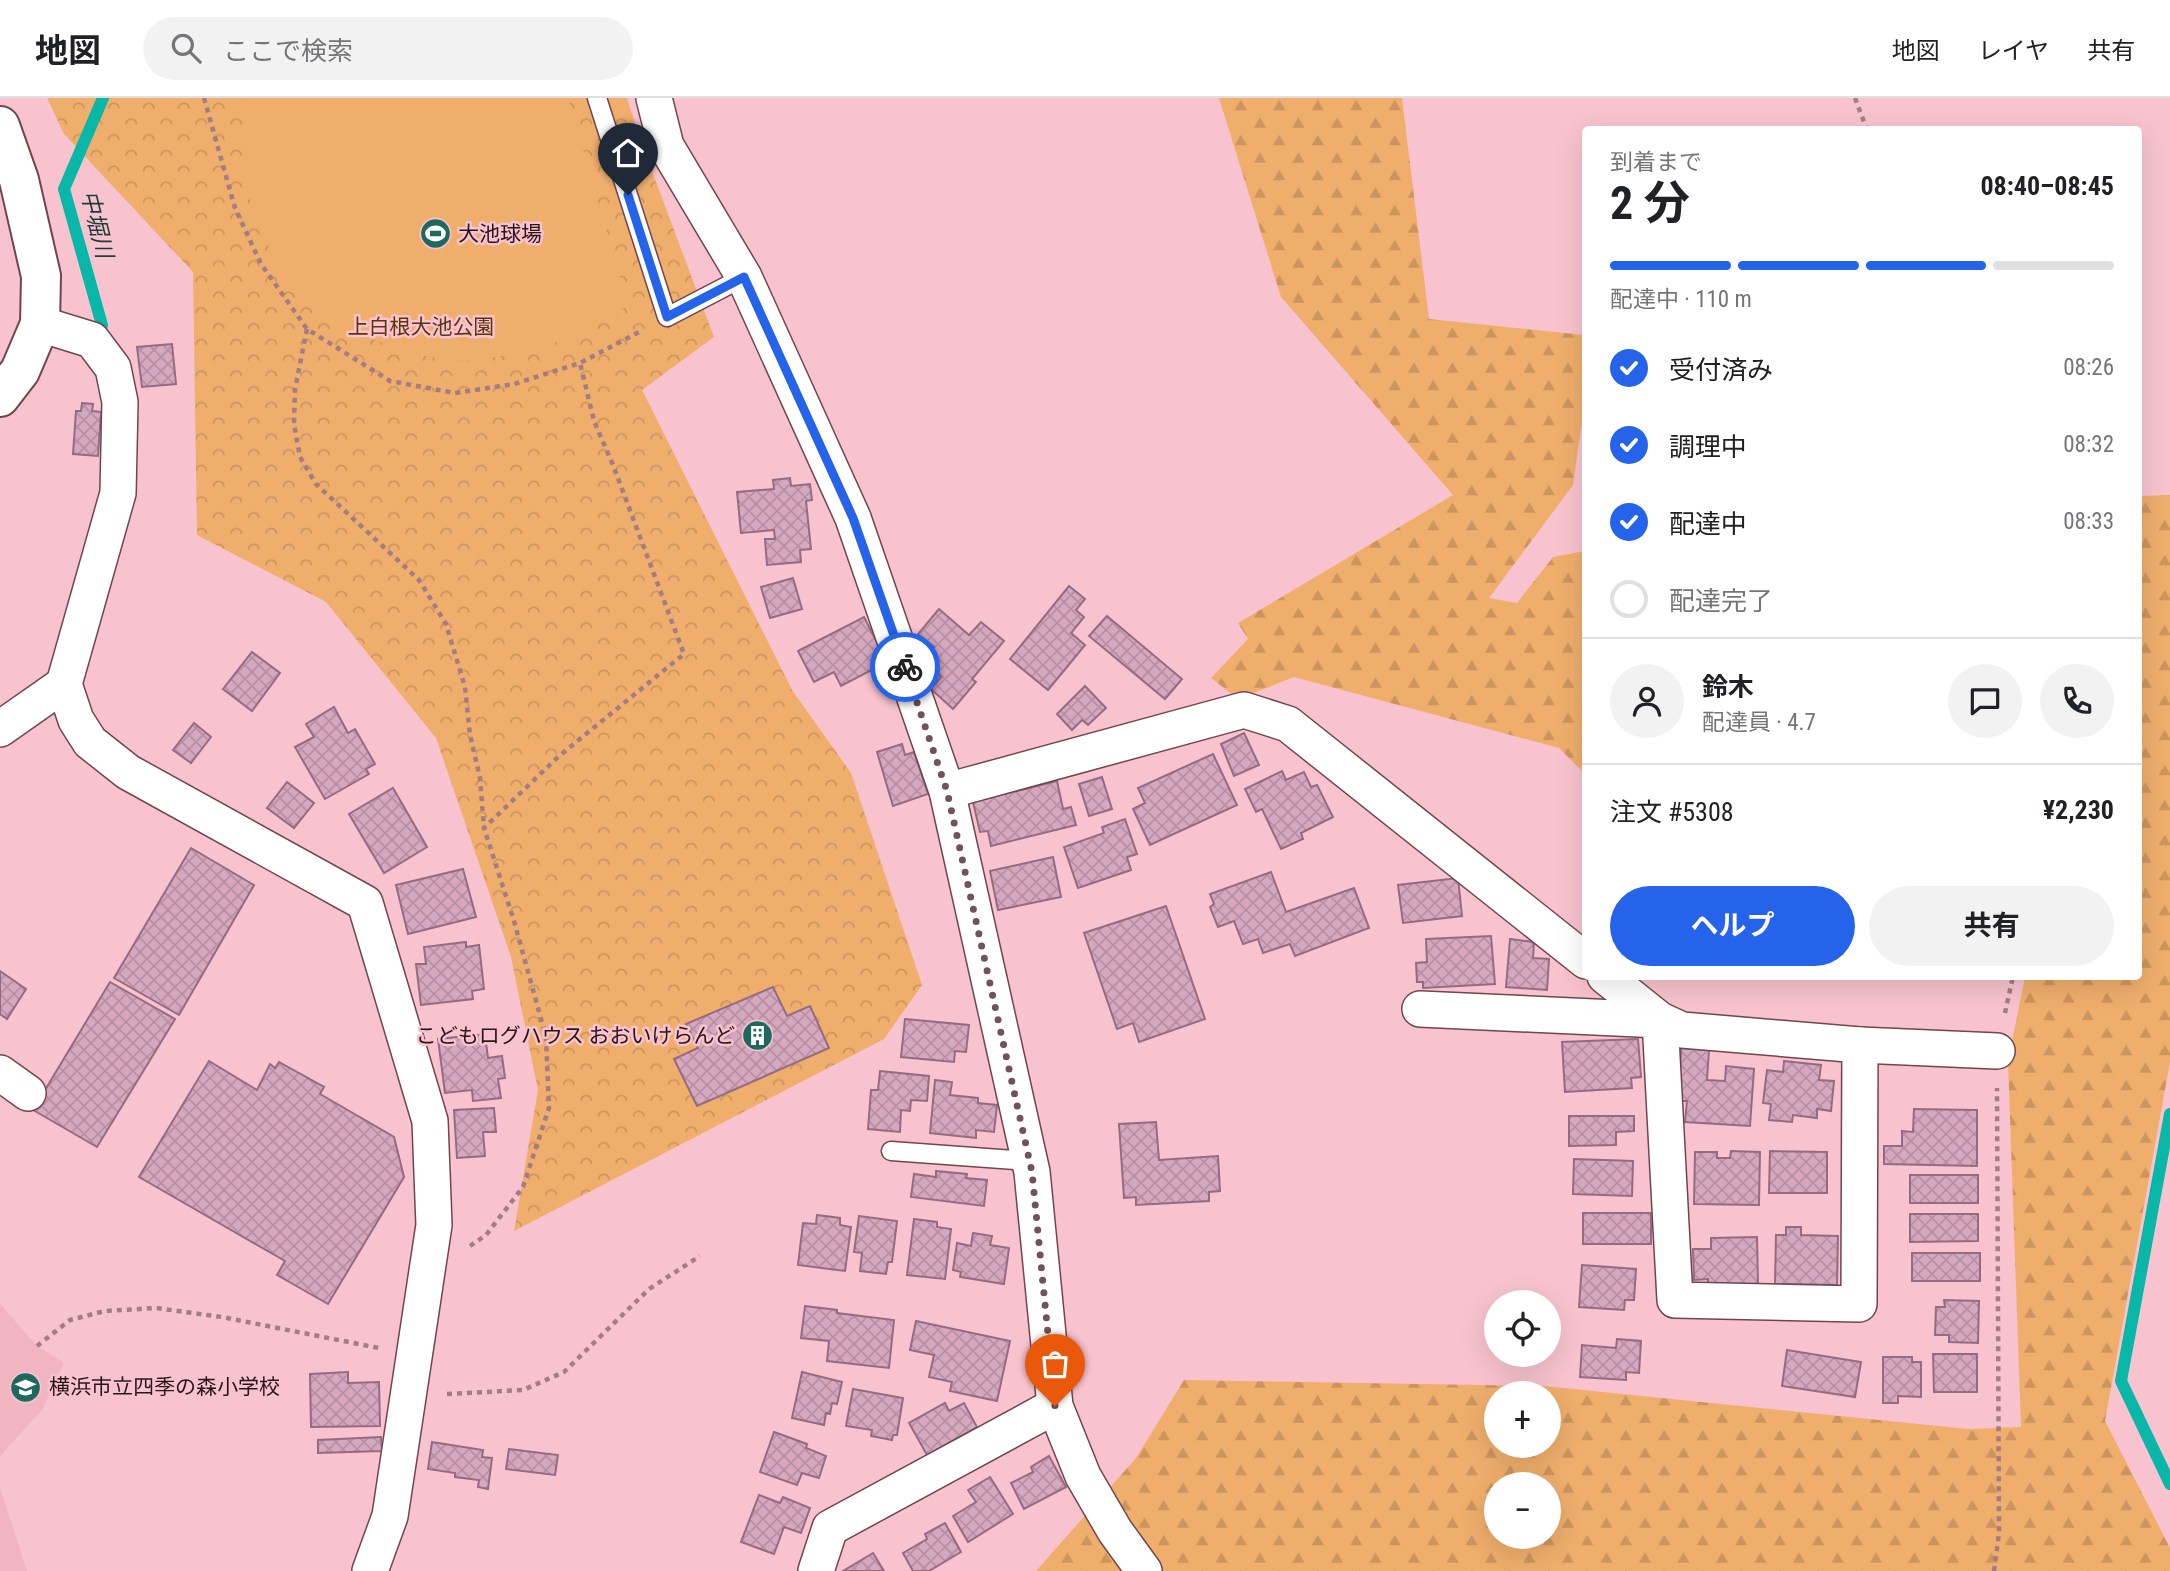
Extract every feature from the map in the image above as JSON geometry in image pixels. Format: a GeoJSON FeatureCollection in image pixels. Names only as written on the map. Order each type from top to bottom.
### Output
{"type":"FeatureCollection","features":[{"type":"Feature","properties":{"kind":"street"},"geometry":{"type":"LineString","coordinates":[[654,98],[666,146],[744,277],[853,518],[947,791],[1030,1161],[1055,1406],[1083,1476],[1115,1531],[1144,1571]]}},
{"type":"Feature","properties":{"kind":"street"},"geometry":{"type":"LineString","coordinates":[[0,126],[19,180],[41,276],[40,324],[7,375]]}},
{"type":"Feature","properties":{"kind":"street"},"geometry":{"type":"LineString","coordinates":[[40,324],[92,340],[113,368],[120,402],[118,493],[64,684],[76,720],[90,743],[128,772],[365,903],[430,1121],[434,1225],[390,1516],[370,1571]]}},
{"type":"Feature","properties":{"kind":"street"},"geometry":{"type":"LineString","coordinates":[[0,729],[64,684]]}},
{"type":"Feature","properties":{"kind":"street"},"geometry":{"type":"LineString","coordinates":[[947,791],[1244,710],[1289,724],[1582,958]]}},
{"type":"Feature","properties":{"kind":"street"},"geometry":{"type":"LineString","coordinates":[[1610,980],[1660,1020],[1682,1030],[1860,1045],[1997,1051]]}},
{"type":"Feature","properties":{"kind":"street"},"geometry":{"type":"LineString","coordinates":[[1420,1009],[1660,1020]]}},
{"type":"Feature","properties":{"kind":"street"},"geometry":{"type":"LineString","coordinates":[[1660,1020],[1675,1300],[1859,1304],[1860,1045]]}},
{"type":"Feature","properties":{"kind":"street"},"geometry":{"type":"LineString","coordinates":[[0,1073],[28,1093]]}},
{"type":"Feature","properties":{"kind":"street"},"geometry":{"type":"LineString","coordinates":[[816,1571],[830,1528],[1055,1406]]}},
{"type":"Feature","properties":{"kind":"lane"},"geometry":{"type":"LineString","coordinates":[[597,98],[667,317],[744,277]]}},
{"type":"Feature","properties":{"kind":"lane"},"geometry":{"type":"LineString","coordinates":[[891,1151],[1030,1161]]}},
{"type":"Feature","properties":{"kind":"path"},"geometry":{"type":"LineString","coordinates":[[204,98],[235,208],[261,264],[307,329],[390,381],[455,393],[514,384],[580,363],[667,317]]}},
{"type":"Feature","properties":{"kind":"path"},"geometry":{"type":"LineString","coordinates":[[1855,98],[1866,126]]}},
{"type":"Feature","properties":{"kind":"path"},"geometry":{"type":"LineString","coordinates":[[307,329],[295,389],[294,424],[300,457],[316,484],[419,580],[446,624],[465,687],[470,735],[480,778],[484,828],[514,921],[546,1037],[549,1108],[523,1187],[486,1235],[426,1277]]}},
{"type":"Feature","properties":{"kind":"path"},"geometry":{"type":"LineString","coordinates":[[484,828],[559,756],[684,654],[594,421],[580,363]]}},
{"type":"Feature","properties":{"kind":"path"},"geometry":{"type":"LineString","coordinates":[[1994,1571],[1999,1533],[1997,1051]]}},
{"type":"Feature","properties":{"kind":"path"},"geometry":{"type":"LineString","coordinates":[[408,1395],[523,1390],[564,1372],[649,1289],[700,1256]]}},
{"type":"Feature","properties":{"kind":"path"},"geometry":{"type":"LineString","coordinates":[[37,1346],[70,1320],[105,1311],[156,1308],[222,1317],[414,1355]]}},
{"type":"Feature","properties":{"kind":"shaded area","name":"横浜市立四季の森小学校"},"geometry":{"type":"Polygon","coordinates":[[[0,1304],[37,1346],[64,1363],[42,1410],[0,1456],[0,1304]]]}},
{"type":"Feature","properties":{"kind":"shaded area"},"geometry":{"type":"Polygon","coordinates":[[[0,1488],[27,1571],[0,1571],[0,1488]]]}},
{"type":"Feature","properties":{"kind":"green space","name":"上白根大池公園"},"geometry":{"type":"Polygon","coordinates":[[[47,98],[627,98],[714,337],[642,390],[792,690],[851,773],[922,985],[884,1039],[514,1231],[538,1090],[511,957],[436,738],[326,602],[197,535],[193,272],[64,134],[47,98]]]}},
{"type":"Feature","properties":{"kind":"green space","name":"大池球場"},"geometry":{"type":"Polygon","coordinates":[[[246,98],[568,98],[628,305],[592,328],[558,342],[511,355],[479,359],[453,360],[423,355],[385,344],[348,327],[316,305],[290,278],[269,248],[254,214],[245,177],[242,139],[246,98]]]}},
{"type":"Feature","properties":{"kind":"green space"},"geometry":{"type":"Polygon","coordinates":[[[1219,98],[1402,98],[1429,319],[1582,335],[1582,421],[1573,485],[1489,598],[1517,603],[1553,557],[1582,552],[1582,771],[1559,748],[1294,677],[1238,699],[1211,678],[1248,639],[1238,623],[1453,495],[1281,297],[1219,98]]]}},
{"type":"Feature","properties":{"kind":"green space"},"geometry":{"type":"Polygon","coordinates":[[[2170,495],[2170,1062],[2105,1421],[2170,1548],[2170,1571],[1036,1571],[1136,1458],[1184,1380],[1484,1385],[1484,1458],[1561,1458],[1561,1388],[1968,1429],[2021,1427],[2008,1061],[2024,980],[2142,980],[2142,496],[2170,495]]]}},
{"type":"Feature","properties":{"kind":"building"},"geometry":{"type":"Polygon","coordinates":[[[172,344],[176,384],[142,387],[137,347],[172,344]]]}},
{"type":"Feature","properties":{"kind":"building"},"geometry":{"type":"Polygon","coordinates":[[[82,403],[93,404],[92,411],[101,412],[98,456],[73,454],[76,411],[81,411],[82,403]]]}},
{"type":"Feature","properties":{"kind":"building"},"geometry":{"type":"Polygon","coordinates":[[[790,478],[791,486],[810,484],[812,500],[806,501],[811,549],[800,550],[801,562],[767,565],[765,539],[775,539],[774,530],[741,533],[737,492],[774,489],[773,480],[790,478]]]}},
{"type":"Feature","properties":{"kind":"building"},"geometry":{"type":"Polygon","coordinates":[[[793,578],[802,609],[770,618],[761,587],[793,578]]]}},
{"type":"Feature","properties":{"kind":"building"},"geometry":{"type":"Polygon","coordinates":[[[1069,586],[1085,599],[1076,610],[1084,617],[1071,633],[1085,645],[1048,690],[1010,659],[1069,586]]]}},
{"type":"Feature","properties":{"kind":"building"},"geometry":{"type":"Polygon","coordinates":[[[939,609],[969,635],[981,622],[1004,641],[972,679],[976,682],[953,709],[931,689],[941,677],[923,660],[934,647],[918,634],[939,609]]]}},
{"type":"Feature","properties":{"kind":"building"},"geometry":{"type":"Polygon","coordinates":[[[1107,616],[1182,679],[1165,699],[1089,636],[1107,616]]]}},
{"type":"Feature","properties":{"kind":"building"},"geometry":{"type":"Polygon","coordinates":[[[864,617],[887,662],[841,686],[834,672],[814,682],[798,651],[864,617]]]}},
{"type":"Feature","properties":{"kind":"building"},"geometry":{"type":"Polygon","coordinates":[[[252,652],[280,673],[252,711],[223,689],[252,652]]]}},
{"type":"Feature","properties":{"kind":"building"},"geometry":{"type":"Polygon","coordinates":[[[1085,686],[1106,708],[1088,725],[1082,720],[1072,730],[1057,714],[1085,686]]]}},
{"type":"Feature","properties":{"kind":"building"},"geometry":{"type":"Polygon","coordinates":[[[334,707],[348,733],[355,729],[375,764],[366,769],[369,774],[325,799],[295,747],[314,737],[306,724],[334,707]]]}},
{"type":"Feature","properties":{"kind":"building"},"geometry":{"type":"Polygon","coordinates":[[[194,723],[211,737],[191,763],[173,750],[194,723]]]}},
{"type":"Feature","properties":{"kind":"building"},"geometry":{"type":"Polygon","coordinates":[[[1244,733],[1259,765],[1234,776],[1221,744],[1244,733]]]}},
{"type":"Feature","properties":{"kind":"building"},"geometry":{"type":"Polygon","coordinates":[[[902,744],[905,755],[914,752],[928,794],[893,806],[877,752],[902,744]]]}},
{"type":"Feature","properties":{"kind":"building"},"geometry":{"type":"Polygon","coordinates":[[[1213,754],[1237,805],[1150,845],[1133,809],[1145,803],[1138,788],[1213,754]]]}},
{"type":"Feature","properties":{"kind":"building"},"geometry":{"type":"Polygon","coordinates":[[[1282,771],[1286,780],[1304,772],[1311,787],[1317,785],[1333,817],[1301,833],[1303,839],[1281,849],[1262,809],[1256,812],[1245,789],[1282,771]]]}},
{"type":"Feature","properties":{"kind":"building"},"geometry":{"type":"Polygon","coordinates":[[[1102,777],[1112,809],[1089,816],[1079,784],[1102,777]]]}},
{"type":"Feature","properties":{"kind":"building"},"geometry":{"type":"Polygon","coordinates":[[[1057,781],[1063,809],[1071,807],[1076,825],[991,846],[988,831],[980,832],[973,802],[1057,781]]]}},
{"type":"Feature","properties":{"kind":"building"},"geometry":{"type":"Polygon","coordinates":[[[287,782],[314,803],[294,828],[267,808],[287,782]]]}},
{"type":"Feature","properties":{"kind":"building"},"geometry":{"type":"Polygon","coordinates":[[[393,788],[427,847],[384,873],[349,814],[393,788]]]}},
{"type":"Feature","properties":{"kind":"building"},"geometry":{"type":"Polygon","coordinates":[[[1125,819],[1137,854],[1127,857],[1131,870],[1078,888],[1064,847],[1104,833],[1102,827],[1125,819]]]}},
{"type":"Feature","properties":{"kind":"building"},"geometry":{"type":"Polygon","coordinates":[[[191,848],[254,885],[179,1015],[114,978],[191,848]]]}},
{"type":"Feature","properties":{"kind":"building"},"geometry":{"type":"Polygon","coordinates":[[[1053,857],[1061,897],[998,910],[990,871],[1053,857]]]}},
{"type":"Feature","properties":{"kind":"building"},"geometry":{"type":"Polygon","coordinates":[[[463,869],[476,917],[408,934],[396,885],[463,869]]]}},
{"type":"Feature","properties":{"kind":"building"},"geometry":{"type":"Polygon","coordinates":[[[1271,872],[1286,912],[1354,888],[1369,928],[1295,956],[1290,944],[1263,953],[1258,939],[1243,944],[1234,921],[1218,927],[1210,907],[1214,904],[1210,894],[1271,872]]]}},
{"type":"Feature","properties":{"kind":"building"},"geometry":{"type":"Polygon","coordinates":[[[1458,878],[1462,916],[1403,923],[1398,885],[1458,878]]]}},
{"type":"Feature","properties":{"kind":"building"},"geometry":{"type":"Polygon","coordinates":[[[1166,906],[1205,1019],[1139,1042],[1133,1023],[1117,1029],[1084,933],[1166,906]]]}},
{"type":"Feature","properties":{"kind":"building"},"geometry":{"type":"Polygon","coordinates":[[[1491,936],[1495,984],[1423,988],[1423,982],[1417,982],[1416,963],[1427,962],[1426,939],[1491,936]]]}},
{"type":"Feature","properties":{"kind":"building"},"geometry":{"type":"Polygon","coordinates":[[[1510,939],[1534,942],[1533,958],[1549,959],[1547,990],[1506,987],[1510,939]]]}},
{"type":"Feature","properties":{"kind":"building"},"geometry":{"type":"Polygon","coordinates":[[[466,942],[466,947],[479,945],[484,989],[472,991],[473,999],[421,1005],[416,964],[426,964],[424,947],[466,942]]]}},
{"type":"Feature","properties":{"kind":"building"},"geometry":{"type":"Polygon","coordinates":[[[0,971],[26,989],[7,1019],[0,1014],[0,971]]]}},
{"type":"Feature","properties":{"kind":"building"},"geometry":{"type":"Polygon","coordinates":[[[110,982],[175,1019],[97,1147],[33,1110],[110,982]]]}},
{"type":"Feature","properties":{"kind":"building","name":"こどもログハウス おおいけらんど"},"geometry":{"type":"Polygon","coordinates":[[[773,987],[787,1016],[810,1006],[829,1048],[697,1106],[674,1059],[698,1048],[686,1024],[773,987]]]}},
{"type":"Feature","properties":{"kind":"building"},"geometry":{"type":"Polygon","coordinates":[[[905,1019],[969,1025],[966,1052],[955,1051],[954,1062],[901,1057],[905,1019]]]}},
{"type":"Feature","properties":{"kind":"building"},"geometry":{"type":"Polygon","coordinates":[[[485,1034],[488,1058],[502,1056],[505,1078],[498,1079],[501,1098],[473,1101],[472,1090],[445,1093],[438,1039],[485,1034]]]}},
{"type":"Feature","properties":{"kind":"building"},"geometry":{"type":"Polygon","coordinates":[[[1638,1039],[1641,1077],[1631,1078],[1632,1088],[1565,1092],[1562,1042],[1638,1039]]]}},
{"type":"Feature","properties":{"kind":"building"},"geometry":{"type":"Polygon","coordinates":[[[1681,1048],[1709,1050],[1707,1080],[1725,1081],[1726,1066],[1754,1069],[1750,1126],[1685,1122],[1687,1101],[1679,1101],[1681,1048]]]}},
{"type":"Feature","properties":{"kind":"building"},"geometry":{"type":"Polygon","coordinates":[[[209,1061],[257,1090],[270,1064],[275,1068],[279,1062],[324,1087],[320,1094],[394,1137],[404,1177],[328,1304],[277,1275],[285,1261],[139,1177],[209,1061]]]}},
{"type":"Feature","properties":{"kind":"building"},"geometry":{"type":"Polygon","coordinates":[[[1784,1061],[1821,1065],[1819,1080],[1834,1081],[1831,1111],[1817,1109],[1817,1118],[1793,1115],[1792,1122],[1769,1120],[1771,1104],[1763,1103],[1767,1070],[1783,1072],[1784,1061]]]}},
{"type":"Feature","properties":{"kind":"building"},"geometry":{"type":"Polygon","coordinates":[[[880,1071],[929,1076],[927,1101],[911,1100],[910,1111],[901,1110],[900,1132],[868,1129],[871,1090],[878,1090],[880,1071]]]}},
{"type":"Feature","properties":{"kind":"building"},"geometry":{"type":"Polygon","coordinates":[[[935,1080],[952,1082],[950,1095],[978,1098],[978,1103],[997,1105],[994,1132],[976,1130],[976,1138],[930,1133],[935,1080]]]}},
{"type":"Feature","properties":{"kind":"building"},"geometry":{"type":"Polygon","coordinates":[[[494,1108],[496,1132],[483,1132],[485,1156],[457,1158],[454,1110],[494,1108]]]}},
{"type":"Feature","properties":{"kind":"building"},"geometry":{"type":"Polygon","coordinates":[[[1914,1109],[1977,1110],[1977,1166],[1884,1164],[1884,1146],[1902,1146],[1902,1131],[1913,1132],[1914,1109]]]}},
{"type":"Feature","properties":{"kind":"building"},"geometry":{"type":"Polygon","coordinates":[[[1569,1116],[1634,1116],[1634,1131],[1616,1132],[1616,1145],[1569,1146],[1569,1116]]]}},
{"type":"Feature","properties":{"kind":"building"},"geometry":{"type":"Polygon","coordinates":[[[1156,1122],[1159,1160],[1218,1156],[1220,1191],[1209,1192],[1209,1201],[1136,1205],[1136,1197],[1124,1198],[1119,1124],[1156,1122]]]}},
{"type":"Feature","properties":{"kind":"building"},"geometry":{"type":"Polygon","coordinates":[[[1731,1151],[1760,1152],[1759,1205],[1694,1204],[1695,1152],[1717,1152],[1717,1158],[1730,1158],[1731,1151]]]}},
{"type":"Feature","properties":{"kind":"building"},"geometry":{"type":"Polygon","coordinates":[[[1770,1151],[1827,1152],[1827,1193],[1769,1193],[1770,1151]]]}},
{"type":"Feature","properties":{"kind":"building"},"geometry":{"type":"Polygon","coordinates":[[[1574,1159],[1633,1161],[1632,1196],[1573,1194],[1574,1159]]]}},
{"type":"Feature","properties":{"kind":"building"},"geometry":{"type":"Polygon","coordinates":[[[936,1171],[967,1174],[966,1178],[987,1180],[984,1206],[911,1197],[914,1174],[936,1177],[936,1171]]]}},
{"type":"Feature","properties":{"kind":"building"},"geometry":{"type":"Polygon","coordinates":[[[1910,1175],[1978,1175],[1978,1203],[1910,1203],[1910,1175]]]}},
{"type":"Feature","properties":{"kind":"building"},"geometry":{"type":"Polygon","coordinates":[[[1583,1213],[1651,1213],[1651,1244],[1583,1244],[1583,1213]]]}},
{"type":"Feature","properties":{"kind":"building"},"geometry":{"type":"Polygon","coordinates":[[[1910,1214],[1978,1214],[1978,1241],[1910,1242],[1910,1214]]]}},
{"type":"Feature","properties":{"kind":"building"},"geometry":{"type":"Polygon","coordinates":[[[817,1215],[840,1218],[840,1225],[851,1227],[845,1271],[798,1265],[803,1223],[816,1224],[817,1215]]]}},
{"type":"Feature","properties":{"kind":"building"},"geometry":{"type":"Polygon","coordinates":[[[859,1216],[897,1221],[892,1262],[888,1262],[886,1274],[860,1271],[862,1253],[854,1252],[859,1216]]]}},
{"type":"Feature","properties":{"kind":"building"},"geometry":{"type":"Polygon","coordinates":[[[914,1219],[937,1222],[937,1227],[951,1229],[945,1279],[907,1275],[914,1219]]]}},
{"type":"Feature","properties":{"kind":"building"},"geometry":{"type":"Polygon","coordinates":[[[1786,1227],[1801,1227],[1801,1235],[1838,1236],[1837,1285],[1775,1284],[1776,1235],[1786,1235],[1786,1227]]]}},
{"type":"Feature","properties":{"kind":"building"},"geometry":{"type":"Polygon","coordinates":[[[973,1233],[992,1236],[990,1245],[1009,1248],[1004,1284],[960,1277],[961,1272],[953,1270],[957,1243],[971,1246],[973,1233]]]}},
{"type":"Feature","properties":{"kind":"building"},"geometry":{"type":"Polygon","coordinates":[[[1757,1237],[1758,1284],[1708,1285],[1708,1279],[1694,1280],[1693,1249],[1711,1249],[1711,1238],[1757,1237]]]}},
{"type":"Feature","properties":{"kind":"building"},"geometry":{"type":"Polygon","coordinates":[[[1912,1253],[1980,1253],[1980,1281],[1912,1281],[1912,1253]]]}},
{"type":"Feature","properties":{"kind":"building"},"geometry":{"type":"Polygon","coordinates":[[[1582,1265],[1636,1269],[1634,1300],[1625,1300],[1624,1310],[1579,1307],[1582,1265]]]}},
{"type":"Feature","properties":{"kind":"building"},"geometry":{"type":"Polygon","coordinates":[[[1944,1300],[1979,1301],[1978,1343],[1949,1342],[1949,1335],[1935,1335],[1936,1307],[1945,1307],[1944,1300]]]}},
{"type":"Feature","properties":{"kind":"building"},"geometry":{"type":"Polygon","coordinates":[[[805,1306],[894,1320],[889,1368],[827,1361],[829,1341],[801,1338],[805,1306]]]}},
{"type":"Feature","properties":{"kind":"building"},"geometry":{"type":"Polygon","coordinates":[[[916,1321],[1010,1341],[997,1401],[950,1391],[952,1382],[929,1377],[934,1355],[910,1350],[916,1321]]]}},
{"type":"Feature","properties":{"kind":"building"},"geometry":{"type":"Polygon","coordinates":[[[1617,1339],[1641,1341],[1639,1373],[1626,1372],[1626,1380],[1580,1377],[1582,1345],[1616,1348],[1617,1339]]]}},
{"type":"Feature","properties":{"kind":"building"},"geometry":{"type":"Polygon","coordinates":[[[1787,1350],[1861,1362],[1855,1397],[1782,1386],[1787,1350]]]}},
{"type":"Feature","properties":{"kind":"building"},"geometry":{"type":"Polygon","coordinates":[[[1933,1354],[1977,1354],[1977,1392],[1934,1392],[1933,1354]]]}},
{"type":"Feature","properties":{"kind":"building"},"geometry":{"type":"Polygon","coordinates":[[[1883,1357],[1912,1357],[1912,1362],[1921,1362],[1921,1397],[1898,1396],[1898,1403],[1883,1403],[1883,1357]]]}},
{"type":"Feature","properties":{"kind":"building"},"geometry":{"type":"Polygon","coordinates":[[[348,1372],[348,1383],[379,1382],[380,1426],[311,1427],[310,1374],[348,1372]]]}},
{"type":"Feature","properties":{"kind":"building"},"geometry":{"type":"Polygon","coordinates":[[[802,1372],[842,1382],[837,1404],[832,1403],[830,1414],[826,1413],[824,1425],[792,1418],[802,1372]]]}},
{"type":"Feature","properties":{"kind":"building"},"geometry":{"type":"Polygon","coordinates":[[[853,1389],[903,1398],[897,1435],[893,1435],[892,1440],[871,1436],[872,1430],[846,1426],[853,1389]]]}},
{"type":"Feature","properties":{"kind":"building"},"geometry":{"type":"Polygon","coordinates":[[[945,1403],[949,1411],[964,1403],[977,1427],[927,1455],[909,1423],[945,1403]]]}},
{"type":"Feature","properties":{"kind":"building"},"geometry":{"type":"Polygon","coordinates":[[[774,1432],[807,1444],[806,1448],[826,1456],[819,1478],[802,1473],[797,1485],[760,1472],[774,1432]]]}},
{"type":"Feature","properties":{"kind":"building"},"geometry":{"type":"Polygon","coordinates":[[[381,1437],[382,1451],[318,1453],[318,1440],[381,1437]]]}},
{"type":"Feature","properties":{"kind":"building"},"geometry":{"type":"Polygon","coordinates":[[[432,1442],[483,1450],[482,1457],[492,1458],[488,1489],[478,1487],[479,1480],[455,1477],[455,1473],[428,1469],[432,1442]]]}},
{"type":"Feature","properties":{"kind":"building"},"geometry":{"type":"Polygon","coordinates":[[[509,1449],[558,1455],[555,1475],[506,1469],[509,1449]]]}},
{"type":"Feature","properties":{"kind":"building"},"geometry":{"type":"Polygon","coordinates":[[[1049,1456],[1066,1487],[1024,1509],[1011,1483],[1033,1472],[1031,1467],[1049,1456]]]}},
{"type":"Feature","properties":{"kind":"building"},"geometry":{"type":"Polygon","coordinates":[[[990,1477],[1013,1514],[968,1542],[953,1516],[976,1502],[968,1490],[990,1477]]]}},
{"type":"Feature","properties":{"kind":"building"},"geometry":{"type":"Polygon","coordinates":[[[759,1495],[780,1503],[783,1497],[810,1508],[801,1533],[784,1527],[774,1554],[741,1542],[759,1495]]]}},
{"type":"Feature","properties":{"kind":"building"},"geometry":{"type":"Polygon","coordinates":[[[945,1523],[961,1552],[929,1571],[913,1571],[903,1553],[927,1539],[925,1534],[945,1523]]]}},
{"type":"Feature","properties":{"kind":"building"},"geometry":{"type":"Polygon","coordinates":[[[873,1553],[884,1571],[843,1571],[873,1553]]]}},
{"type":"Feature","properties":{"kind":"waterway","name":"中堀川"},"geometry":{"type":"LineString","coordinates":[[102,325],[64,189],[103,98]]}},
{"type":"Feature","properties":{"kind":"waterway"},"geometry":{"type":"LineString","coordinates":[[2170,1114],[2121,1381],[2170,1484]]}},
{"type":"Feature","properties":{"kind":"way so far"},"geometry":{"type":"LineString","coordinates":[[905,667],[947,791],[1032,1172],[1055,1406]]}},
{"type":"Feature","properties":{"kind":"place","name":"大池球場"},"geometry":{"type":"Point","coordinates":[435,234]}},
{"type":"Feature","properties":{"kind":"place","name":"こどもログハウス おおいけらんど"},"geometry":{"type":"Point","coordinates":[758,1036]}},
{"type":"Feature","properties":{"kind":"place","name":"横浜市立四季の森小学校"},"geometry":{"type":"Point","coordinates":[26,1387]}},
{"type":"Feature","properties":{"kind":"route"},"geometry":{"type":"LineString","coordinates":[[628,195],[667,317],[744,277],[853,518],[905,667]]}}]}
